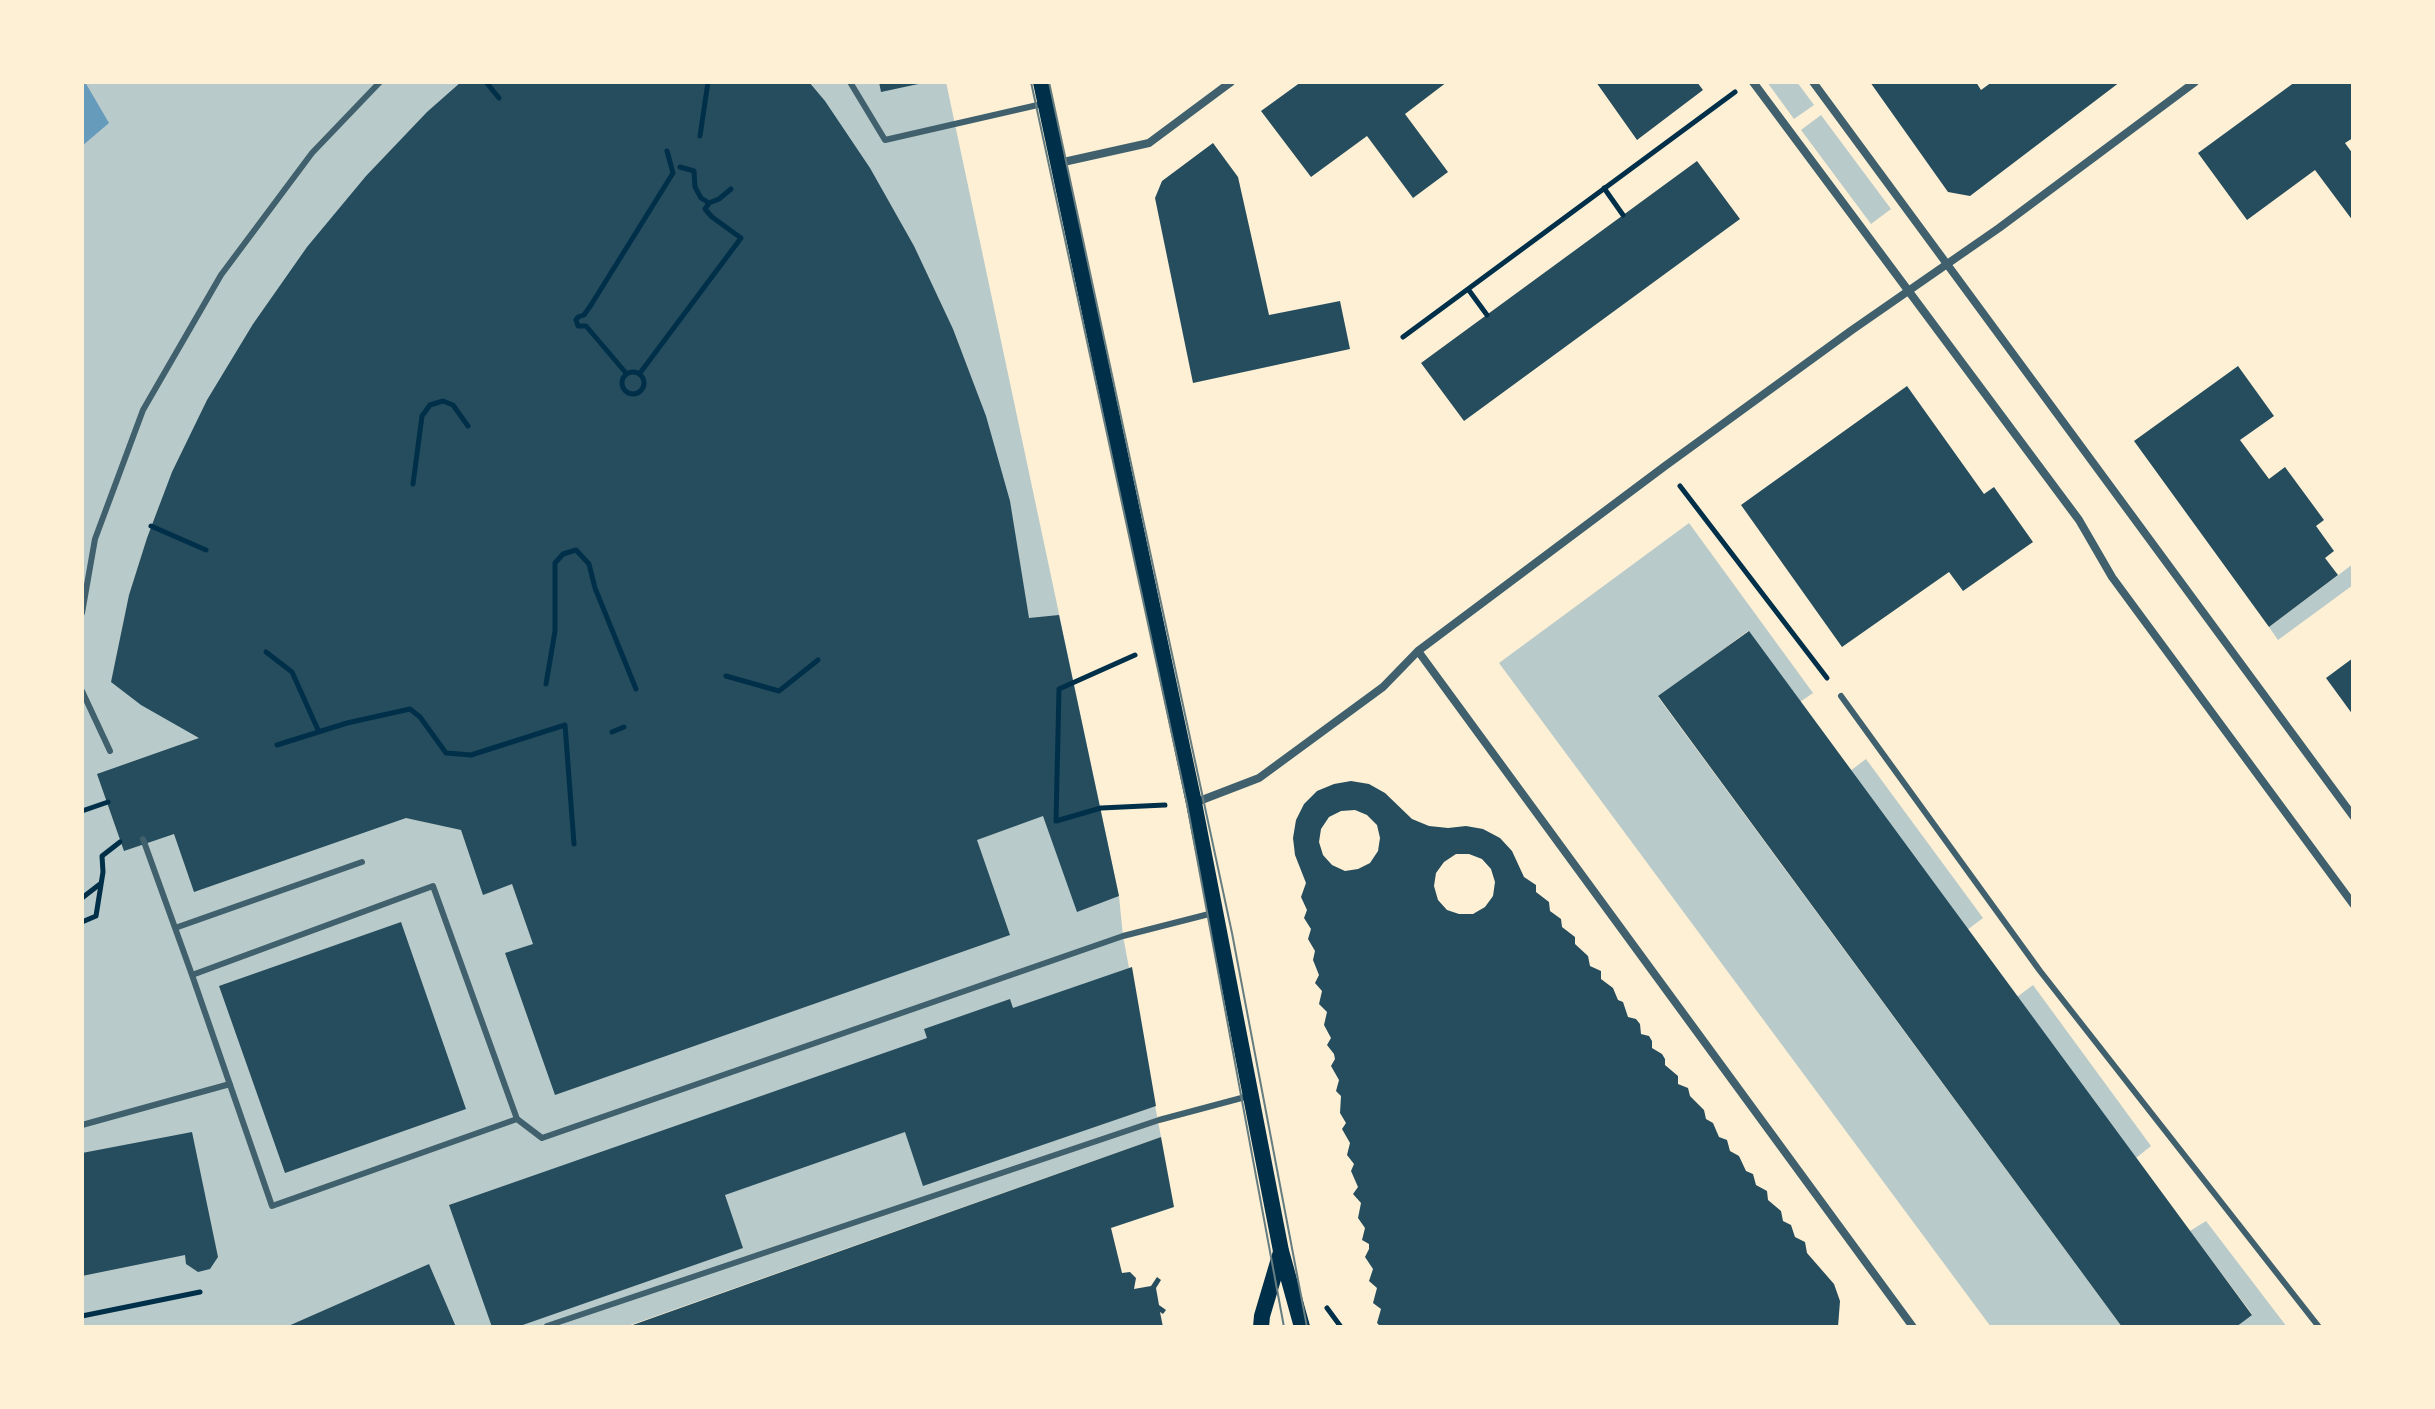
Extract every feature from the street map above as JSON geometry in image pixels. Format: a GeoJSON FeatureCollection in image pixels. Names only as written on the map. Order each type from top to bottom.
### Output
{"type":"FeatureCollection","features":[{"type":"Feature","properties":{"kind":"main road"},"geometry":{"type":"LineString","coordinates":[[1041,82],[1194,803],[1281,1251],[1302,1327]]}},
{"type":"Feature","properties":{"kind":"main road"},"geometry":{"type":"LineString","coordinates":[[1261,1327],[1281,1251]]}},
{"type":"Feature","properties":{"kind":"street"},"geometry":{"type":"LineString","coordinates":[[1058,164],[1149,143],[1231,82]]}},
{"type":"Feature","properties":{"kind":"street"},"geometry":{"type":"LineString","coordinates":[[1753,82],[2079,520],[2112,577],[2353,904]]}},
{"type":"Feature","properties":{"kind":"street"},"geometry":{"type":"LineString","coordinates":[[1813,82],[2353,816]]}},
{"type":"Feature","properties":{"kind":"street"},"geometry":{"type":"LineString","coordinates":[[1194,803],[1259,778],[1383,687],[1418,651],[1665,466],[2195,82]]}},
{"type":"Feature","properties":{"kind":"street"},"geometry":{"type":"LineString","coordinates":[[1418,651],[1913,1327]]}},
{"type":"Feature","properties":{"kind":"lane"},"geometry":{"type":"LineString","coordinates":[[82,613],[95,539],[143,410],[221,275],[312,153],[380,82]]}},
{"type":"Feature","properties":{"kind":"lane"},"geometry":{"type":"LineString","coordinates":[[850,82],[885,140],[1046,103]]}},
{"type":"Feature","properties":{"kind":"lane"},"geometry":{"type":"LineString","coordinates":[[82,691],[110,751]]}},
{"type":"Feature","properties":{"kind":"lane"},"geometry":{"type":"LineString","coordinates":[[1841,696],[2040,971],[2319,1327]]}},
{"type":"Feature","properties":{"kind":"lane"},"geometry":{"type":"LineString","coordinates":[[143,839],[272,1206],[517,1119]]}},
{"type":"Feature","properties":{"kind":"lane"},"geometry":{"type":"LineString","coordinates":[[175,928],[362,862]]}},
{"type":"Feature","properties":{"kind":"lane"},"geometry":{"type":"LineString","coordinates":[[192,975],[433,886],[517,1119],[542,1138],[1123,936],[1216,911]]}},
{"type":"Feature","properties":{"kind":"lane"},"geometry":{"type":"LineString","coordinates":[[82,1125],[230,1084]]}},
{"type":"Feature","properties":{"kind":"lane"},"geometry":{"type":"LineString","coordinates":[[547,1326],[1159,1120],[1252,1095]]}},
{"type":"Feature","properties":{"kind":"path"},"geometry":{"type":"LineString","coordinates":[[486,82],[499,98]]}},
{"type":"Feature","properties":{"kind":"path"},"geometry":{"type":"LineString","coordinates":[[700,136],[708,82]]}},
{"type":"Feature","properties":{"kind":"path"},"geometry":{"type":"LineString","coordinates":[[1403,337],[1737,90]]}},
{"type":"Feature","properties":{"kind":"path"},"geometry":{"type":"LineString","coordinates":[[640,373],[626,373],[586,326],[578,326],[576,322],[578,317],[584,315],[673,173],[667,151]]}},
{"type":"Feature","properties":{"kind":"path"},"geometry":{"type":"LineString","coordinates":[[680,167],[694,171],[695,187],[701,198],[709,203]]}},
{"type":"Feature","properties":{"kind":"path"},"geometry":{"type":"LineString","coordinates":[[1604,188],[1623,215]]}},
{"type":"Feature","properties":{"kind":"path"},"geometry":{"type":"LineString","coordinates":[[640,373],[741,238],[705,209],[731,189]]}},
{"type":"Feature","properties":{"kind":"path"},"geometry":{"type":"LineString","coordinates":[[1468,289],[1487,315]]}},
{"type":"Feature","properties":{"kind":"path"},"geometry":{"type":"LineString","coordinates":[[626,373],[623,387],[633,394],[644,387],[640,373]]}},
{"type":"Feature","properties":{"kind":"path"},"geometry":{"type":"LineString","coordinates":[[413,484],[418,434],[422,416],[430,405],[443,401],[453,405],[468,426]]}},
{"type":"Feature","properties":{"kind":"path"},"geometry":{"type":"LineString","coordinates":[[1665,466],[1841,696]]}},
{"type":"Feature","properties":{"kind":"path"},"geometry":{"type":"LineString","coordinates":[[151,526],[206,550]]}},
{"type":"Feature","properties":{"kind":"path"},"geometry":{"type":"LineString","coordinates":[[546,684],[555,631],[555,563],[563,554],[576,550],[589,564],[595,588],[636,689]]}},
{"type":"Feature","properties":{"kind":"path"},"geometry":{"type":"LineString","coordinates":[[1160,644],[1059,689],[1056,821],[1101,808],[1194,803]]}},
{"type":"Feature","properties":{"kind":"path"},"geometry":{"type":"LineString","coordinates":[[266,652],[292,672],[319,732]]}},
{"type":"Feature","properties":{"kind":"path"},"geometry":{"type":"LineString","coordinates":[[726,676],[779,691],[818,660]]}},
{"type":"Feature","properties":{"kind":"path"},"geometry":{"type":"LineString","coordinates":[[277,745],[410,709],[420,717],[446,753],[471,755],[565,725],[574,844]]}},
{"type":"Feature","properties":{"kind":"path"},"geometry":{"type":"LineString","coordinates":[[612,732],[624,727]]}},
{"type":"Feature","properties":{"kind":"path"},"geometry":{"type":"LineString","coordinates":[[82,811],[108,802]]}},
{"type":"Feature","properties":{"kind":"path"},"geometry":{"type":"LineString","coordinates":[[82,922],[96,916],[102,856],[121,841]]}},
{"type":"Feature","properties":{"kind":"path"},"geometry":{"type":"LineString","coordinates":[[82,898],[101,883]]}},
{"type":"Feature","properties":{"kind":"path"},"geometry":{"type":"LineString","coordinates":[[82,1316],[200,1292]]}},
{"type":"Feature","properties":{"kind":"shaded area"},"geometry":{"type":"Polygon","coordinates":[[[82,82],[946,82],[1119,896],[1123,936],[1161,1137],[625,1327],[82,1327],[82,82]]]}},
{"type":"Feature","properties":{"kind":"shaded area"},"geometry":{"type":"Polygon","coordinates":[[[1767,82],[1797,82],[1814,105],[1794,119],[1767,82]]]}},
{"type":"Feature","properties":{"kind":"shaded area"},"geometry":{"type":"Polygon","coordinates":[[[1821,115],[1891,209],[1871,224],[1801,130],[1821,115]]]}},
{"type":"Feature","properties":{"kind":"shaded area"},"geometry":{"type":"Polygon","coordinates":[[[1689,523],[1813,693],[1800,702],[1748,631],[1658,697],[2122,1327],[1991,1327],[1499,663],[1689,523]]]}},
{"type":"Feature","properties":{"kind":"shaded area"},"geometry":{"type":"Polygon","coordinates":[[[2353,564],[2353,585],[2278,640],[2269,627],[2353,564]]]}},
{"type":"Feature","properties":{"kind":"shaded area"},"geometry":{"type":"Polygon","coordinates":[[[1866,759],[1983,918],[1967,930],[1850,771],[1866,759]]]}},
{"type":"Feature","properties":{"kind":"shaded area"},"geometry":{"type":"Polygon","coordinates":[[[2033,985],[2151,1146],[2136,1158],[2017,997],[2033,985]]]}},
{"type":"Feature","properties":{"kind":"shaded area"},"geometry":{"type":"Polygon","coordinates":[[[2206,1221],[2287,1327],[2236,1327],[2252,1314],[2190,1231],[2206,1221]]]}},
{"type":"Feature","properties":{"kind":"water"},"geometry":{"type":"Polygon","coordinates":[[[82,82],[85,82],[109,123],[82,146],[82,82]]]}},
{"type":"Feature","properties":{"kind":"building"},"geometry":{"type":"Polygon","coordinates":[[[461,82],[809,82],[825,101],[870,168],[914,246],[953,329],[986,416],[1010,501],[1029,618],[1059,615],[1119,896],[1077,912],[1043,816],[977,840],[1010,935],[555,1095],[505,953],[533,944],[512,884],[483,895],[461,830],[406,818],[194,892],[174,834],[124,851],[97,774],[199,738],[141,705],[111,682],[129,595],[172,472],[207,400],[253,324],[307,247],[366,176],[427,112],[461,82]]]}},
{"type":"Feature","properties":{"kind":"building"},"geometry":{"type":"Polygon","coordinates":[[[879,82],[923,82],[923,83],[881,92],[879,82]]]}},
{"type":"Feature","properties":{"kind":"building"},"geometry":{"type":"Polygon","coordinates":[[[1301,82],[1447,82],[1405,114],[1448,172],[1413,198],[1367,136],[1311,177],[1261,111],[1301,82]]]}},
{"type":"Feature","properties":{"kind":"building"},"geometry":{"type":"Polygon","coordinates":[[[1596,82],[1697,82],[1703,90],[1637,140],[1596,82]]]}},
{"type":"Feature","properties":{"kind":"building"},"geometry":{"type":"Polygon","coordinates":[[[1870,82],[1976,82],[1981,90],[1992,82],[2120,82],[1970,196],[1948,192],[1870,82]]]}},
{"type":"Feature","properties":{"kind":"building"},"geometry":{"type":"Polygon","coordinates":[[[2295,82],[2353,82],[2353,138],[2345,143],[2353,154],[2353,221],[2315,170],[2247,220],[2198,153],[2295,82]]]}},
{"type":"Feature","properties":{"kind":"building"},"geometry":{"type":"Polygon","coordinates":[[[1213,143],[1238,177],[1269,315],[1340,301],[1350,349],[1193,383],[1155,198],[1162,181],[1213,143]]]}},
{"type":"Feature","properties":{"kind":"building"},"geometry":{"type":"Polygon","coordinates":[[[1697,161],[1740,219],[1464,421],[1421,363],[1697,161]]]}},
{"type":"Feature","properties":{"kind":"building"},"geometry":{"type":"Polygon","coordinates":[[[2238,366],[2274,416],[2240,440],[2269,479],[2285,467],[2324,520],[2316,526],[2334,551],[2325,558],[2338,575],[2269,627],[2134,441],[2238,366]]]}},
{"type":"Feature","properties":{"kind":"building"},"geometry":{"type":"Polygon","coordinates":[[[1907,386],[1984,494],[1994,487],[2033,542],[1963,591],[1949,572],[1842,647],[1741,505],[1907,386]]]}},
{"type":"Feature","properties":{"kind":"building"},"geometry":{"type":"Polygon","coordinates":[[[1749,631],[2252,1315],[2236,1327],[2122,1327],[1658,696],[1749,631]]]}},
{"type":"Feature","properties":{"kind":"building"},"geometry":{"type":"Polygon","coordinates":[[[2353,658],[2353,715],[2326,678],[2353,658]]]}},
{"type":"Feature","properties":{"kind":"building"},"geometry":{"type":"Polygon","coordinates":[[[1351,781],[1369,784],[1385,793],[1412,819],[1429,826],[1483,829],[1500,838],[1512,851],[1524,877],[1536,885],[1536,892],[1549,902],[1550,911],[1561,919],[1562,927],[1575,937],[1575,944],[1588,956],[1590,966],[1601,971],[1601,979],[1613,988],[1618,1000],[1623,1002],[1628,1017],[1636,1019],[1641,1034],[1649,1036],[1652,1048],[1662,1054],[1665,1065],[1678,1076],[1678,1084],[1688,1088],[1690,1096],[1704,1110],[1706,1119],[1713,1123],[1719,1137],[1727,1140],[1730,1151],[1739,1156],[1746,1171],[1753,1174],[1756,1185],[1767,1191],[1768,1200],[1781,1211],[1783,1221],[1791,1225],[1795,1237],[1805,1242],[1807,1253],[1834,1284],[1840,1301],[1838,1327],[1381,1327],[1377,1323],[1381,1309],[1373,1303],[1377,1288],[1369,1281],[1373,1269],[1365,1257],[1369,1244],[1362,1240],[1365,1228],[1358,1218],[1361,1203],[1353,1194],[1358,1187],[1351,1171],[1354,1164],[1347,1155],[1350,1143],[1342,1129],[1346,1123],[1340,1113],[1341,1096],[1336,1091],[1339,1080],[1331,1066],[1334,1054],[1327,1045],[1331,1038],[1324,1025],[1327,1012],[1319,1004],[1322,991],[1315,983],[1319,975],[1313,960],[1315,951],[1308,939],[1311,929],[1304,918],[1307,910],[1301,897],[1306,883],[1295,855],[1293,838],[1296,820],[1304,804],[1317,791],[1351,781]],[[1355,810],[1341,811],[1329,817],[1321,829],[1319,842],[1323,855],[1332,865],[1345,871],[1370,863],[1378,851],[1380,838],[1377,825],[1367,815],[1355,810]],[[1456,854],[1444,862],[1436,873],[1434,886],[1438,900],[1447,910],[1473,914],[1485,907],[1493,896],[1495,882],[1491,869],[1482,859],[1469,854],[1456,854]]]}},
{"type":"Feature","properties":{"kind":"building"},"geometry":{"type":"Polygon","coordinates":[[[401,922],[466,1109],[285,1173],[219,986],[401,922]]]}},
{"type":"Feature","properties":{"kind":"building"},"geometry":{"type":"Polygon","coordinates":[[[1132,967],[1156,1106],[923,1186],[905,1132],[725,1195],[743,1248],[517,1327],[492,1327],[449,1205],[927,1038],[924,1029],[1010,999],[1013,1008],[1132,967]]]}},
{"type":"Feature","properties":{"kind":"building"},"geometry":{"type":"Polygon","coordinates":[[[192,1132],[218,1257],[210,1269],[198,1272],[186,1264],[185,1255],[82,1276],[82,1153],[192,1132]]]}},
{"type":"Feature","properties":{"kind":"building"},"geometry":{"type":"Polygon","coordinates":[[[1161,1137],[1174,1207],[1111,1228],[1122,1273],[1130,1272],[1136,1278],[1134,1289],[1151,1286],[1157,1277],[1161,1280],[1156,1288],[1159,1305],[1166,1310],[1163,1314],[1160,1312],[1163,1327],[627,1327],[1161,1137]]]}},
{"type":"Feature","properties":{"kind":"building"},"geometry":{"type":"Polygon","coordinates":[[[429,1264],[456,1327],[286,1327],[429,1264]]]}},
{"type":"Feature","properties":{"kind":"tram line"},"geometry":{"type":"LineString","coordinates":[[1031,82],[1187,804],[1284,1327]]}},
{"type":"Feature","properties":{"kind":"tram line"},"geometry":{"type":"LineString","coordinates":[[1049,82],[1232,933],[1307,1327]]}}]}
